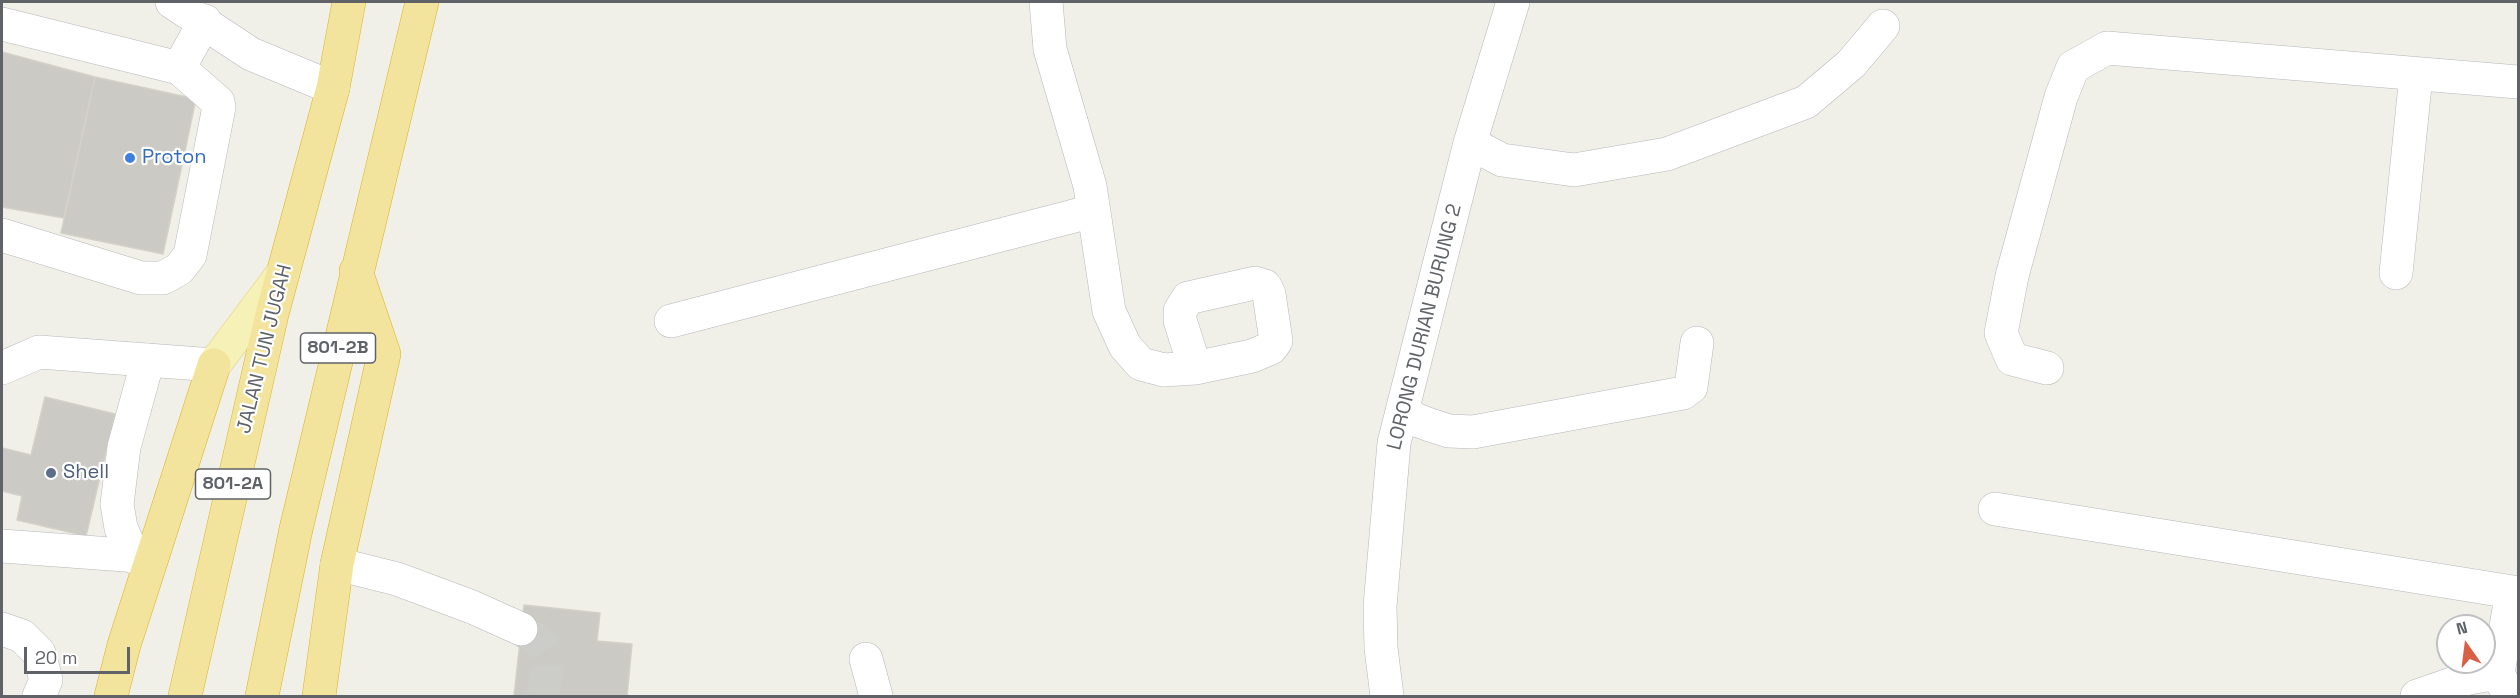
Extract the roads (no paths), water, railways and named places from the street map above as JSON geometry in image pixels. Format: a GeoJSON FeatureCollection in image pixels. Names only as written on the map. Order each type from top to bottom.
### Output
{"type":"FeatureCollection","features":[{"type":"Feature","properties":{"kind":"highway","name":"JALAN TUN JUGAH"},"geometry":{"type":"LineString","coordinates":[[185,696],[284,272],[333,88],[349,2]]}},
{"type":"Feature","properties":{"kind":"highway","name":"801-2B"},"geometry":{"type":"LineString","coordinates":[[262,696],[296,529],[422,2]]}},
{"type":"Feature","properties":{"kind":"highway"},"geometry":{"type":"LineString","coordinates":[[320,696],[338,564],[384,354],[356,272]]}},
{"type":"Feature","properties":{"kind":"highway"},"geometry":{"type":"LineString","coordinates":[[111,696],[144,557],[214,365]]}},
{"type":"Feature","properties":{"kind":"main road"},"geometry":{"type":"LineString","coordinates":[[214,365],[284,272]]}},
{"type":"Feature","properties":{"kind":"street"},"geometry":{"type":"LineString","coordinates":[[172,2],[205,21],[251,54],[333,88]]}},
{"type":"Feature","properties":{"kind":"street"},"geometry":{"type":"LineString","coordinates":[[1046,2],[1050,49],[1090,186],[1109,311],[1125,346],[1141,364],[1164,370],[1195,368]]}},
{"type":"Feature","properties":{"kind":"street","name":"LORONG DURIAN BURUNG 2"},"geometry":{"type":"LineString","coordinates":[[1387,696],[1381,648],[1380,606],[1394,443],[1470,143],[1513,2]]}},
{"type":"Feature","properties":{"kind":"street"},"geometry":{"type":"LineString","coordinates":[[179,68],[205,21]]}},
{"type":"Feature","properties":{"kind":"street"},"geometry":{"type":"LineString","coordinates":[[2,24],[179,68],[218,102],[219,107],[190,255],[179,269],[163,278],[141,278],[2,235]]}},
{"type":"Feature","properties":{"kind":"street"},"geometry":{"type":"LineString","coordinates":[[1470,143],[1502,160],[1574,170],[1667,154],[1806,102],[1851,64],[1883,26]]}},
{"type":"Feature","properties":{"kind":"street"},"geometry":{"type":"LineString","coordinates":[[2047,368],[2012,359],[2001,333],[2015,265],[2061,98],[2073,67],[2107,48],[2518,82]]}},
{"type":"Feature","properties":{"kind":"street"},"geometry":{"type":"LineString","coordinates":[[2396,273],[2416,75]]}},
{"type":"Feature","properties":{"kind":"street"},"geometry":{"type":"LineString","coordinates":[[671,321],[1093,211]]}},
{"type":"Feature","properties":{"kind":"street"},"geometry":{"type":"LineString","coordinates":[[1404,409],[1414,419],[1430,425],[1449,431],[1473,432],[1683,393],[1691,387],[1697,343]]}},
{"type":"Feature","properties":{"kind":"street"},"geometry":{"type":"LineString","coordinates":[[2,368],[39,352],[214,365]]}},
{"type":"Feature","properties":{"kind":"street"},"geometry":{"type":"LineString","coordinates":[[144,557],[121,528],[117,504],[124,447],[148,360]]}},
{"type":"Feature","properties":{"kind":"street"},"geometry":{"type":"LineString","coordinates":[[1995,509],[2515,592],[2504,685],[2469,678],[2417,696]]}},
{"type":"Feature","properties":{"kind":"street"},"geometry":{"type":"LineString","coordinates":[[2,546],[144,557]]}},
{"type":"Feature","properties":{"kind":"street"},"geometry":{"type":"LineString","coordinates":[[338,564],[397,579],[472,607],[521,629]]}},
{"type":"Feature","properties":{"kind":"street"},"geometry":{"type":"LineString","coordinates":[[2,629],[22,636],[39,653],[46,680],[39,696]]}},
{"type":"Feature","properties":{"kind":"street"},"geometry":{"type":"LineString","coordinates":[[866,659],[876,696]]}},
{"type":"Feature","properties":{"kind":"tunnel"},"geometry":{"type":"LineString","coordinates":[[521,629],[539,641],[546,652],[548,668],[542,696]]}},
{"type":"Feature","properties":{"kind":"place","name":"Proton"},"geometry":{"type":"Point","coordinates":[130,158]}},
{"type":"Feature","properties":{"kind":"place","name":"Shell"},"geometry":{"type":"Point","coordinates":[51,473]}}]}
